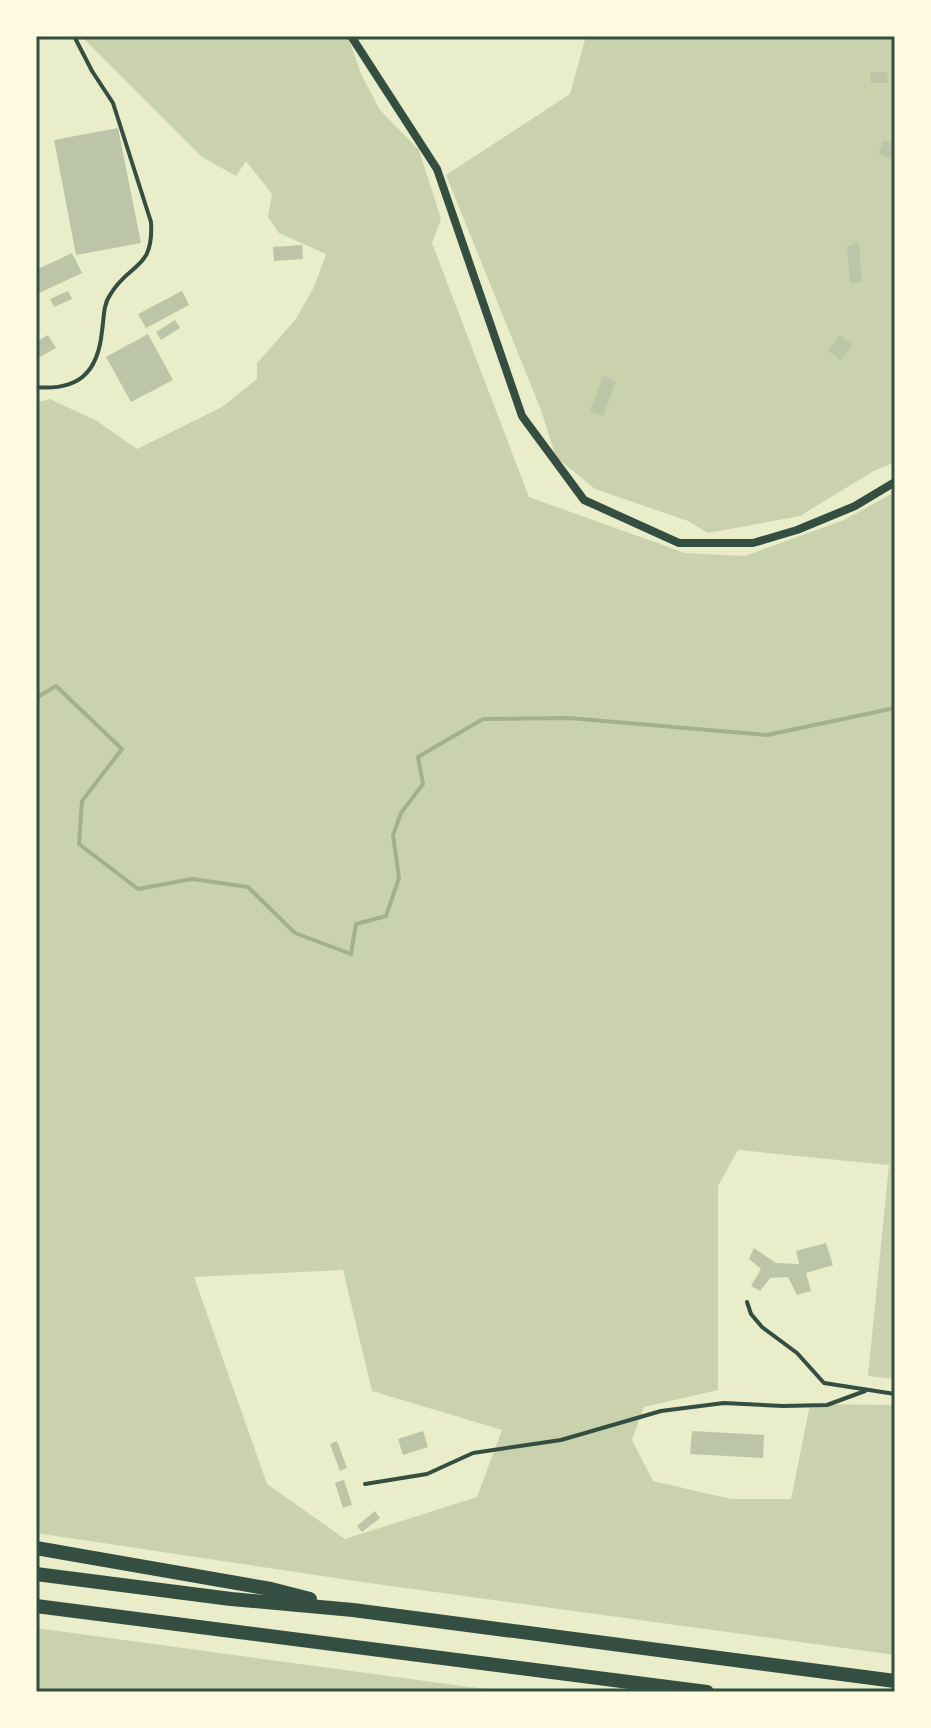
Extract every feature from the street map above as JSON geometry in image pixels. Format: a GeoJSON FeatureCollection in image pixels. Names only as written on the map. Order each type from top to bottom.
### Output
{"type":"FeatureCollection","features":[{"type":"Feature","properties":{"kind":"highway"},"geometry":{"type":"LineString","coordinates":[[36,1548],[271,1589],[353,1610]]}},
{"type":"Feature","properties":{"kind":"highway"},"geometry":{"type":"LineString","coordinates":[[36,1574],[231,1599],[353,1610],[895,1681]]}},
{"type":"Feature","properties":{"kind":"highway"},"geometry":{"type":"LineString","coordinates":[[36,1606],[707,1692]]}},
{"type":"Feature","properties":{"kind":"street"},"geometry":{"type":"LineString","coordinates":[[351,36],[437,169],[522,416],[584,500],[679,543],[753,543],[797,530],[855,506],[895,482]]}},
{"type":"Feature","properties":{"kind":"lane"},"geometry":{"type":"LineString","coordinates":[[36,387],[74,384],[92,370],[101,345],[107,299],[121,280],[143,261],[152,239],[151,222],[113,103],[74,36]]}},
{"type":"Feature","properties":{"kind":"lane"},"geometry":{"type":"LineString","coordinates":[[747,1302],[751,1314],[762,1327],[797,1353],[824,1383],[895,1394]]}},
{"type":"Feature","properties":{"kind":"lane"},"geometry":{"type":"LineString","coordinates":[[365,1484],[427,1474],[473,1453],[561,1440],[661,1411],[724,1403],[827,1405],[865,1391]]}},
{"type":"Feature","properties":{"kind":"green space"},"geometry":{"type":"Polygon","coordinates":[[[81,36],[348,36],[361,74],[380,110],[419,150],[441,219],[432,243],[529,497],[685,553],[745,556],[844,520],[895,492],[895,1379],[868,1376],[889,1165],[738,1150],[718,1186],[718,1390],[644,1407],[632,1440],[653,1481],[731,1499],[791,1499],[810,1404],[895,1405],[895,1655],[369,1583],[36,1533],[36,403],[50,399],[97,421],[137,449],[222,407],[257,379],[257,363],[296,319],[314,287],[326,254],[279,233],[268,217],[272,194],[246,161],[236,176],[202,157],[81,36]],[[343,1270],[194,1277],[267,1484],[345,1539],[477,1497],[502,1430],[372,1391],[343,1270]]]}},
{"type":"Feature","properties":{"kind":"green space"},"geometry":{"type":"Polygon","coordinates":[[[586,36],[895,36],[895,462],[872,472],[800,516],[708,533],[688,521],[595,489],[556,457],[541,410],[446,175],[570,94],[586,36]]]}},
{"type":"Feature","properties":{"kind":"green space"},"geometry":{"type":"Polygon","coordinates":[[[36,1628],[462,1686],[512,1692],[36,1692],[36,1628]]]}},
{"type":"Feature","properties":{"kind":"building"},"geometry":{"type":"Polygon","coordinates":[[[870,72],[887,72],[888,83],[871,83],[870,72]]]}},
{"type":"Feature","properties":{"kind":"building"},"geometry":{"type":"Polygon","coordinates":[[[118,128],[141,243],[76,255],[54,140],[118,128]]]}},
{"type":"Feature","properties":{"kind":"building"},"geometry":{"type":"Polygon","coordinates":[[[884,140],[895,145],[895,161],[878,153],[884,140]]]}},
{"type":"Feature","properties":{"kind":"building"},"geometry":{"type":"Polygon","coordinates":[[[859,242],[862,282],[850,283],[847,247],[859,242]]]}},
{"type":"Feature","properties":{"kind":"building"},"geometry":{"type":"Polygon","coordinates":[[[302,245],[303,259],[274,261],[273,247],[302,245]]]}},
{"type":"Feature","properties":{"kind":"building"},"geometry":{"type":"Polygon","coordinates":[[[72,253],[82,273],[37,294],[36,270],[72,253]]]}},
{"type":"Feature","properties":{"kind":"building"},"geometry":{"type":"Polygon","coordinates":[[[68,291],[72,299],[54,307],[50,299],[68,291]]]}},
{"type":"Feature","properties":{"kind":"building"},"geometry":{"type":"Polygon","coordinates":[[[182,291],[189,305],[146,328],[138,314],[182,291]]]}},
{"type":"Feature","properties":{"kind":"building"},"geometry":{"type":"Polygon","coordinates":[[[175,320],[180,328],[161,340],[156,332],[175,320]]]}},
{"type":"Feature","properties":{"kind":"building"},"geometry":{"type":"Polygon","coordinates":[[[148,334],[173,380],[131,402],[106,357],[148,334]]]}},
{"type":"Feature","properties":{"kind":"building"},"geometry":{"type":"Polygon","coordinates":[[[48,335],[56,348],[36,359],[36,342],[48,335]]]}},
{"type":"Feature","properties":{"kind":"building"},"geometry":{"type":"Polygon","coordinates":[[[840,335],[853,345],[841,361],[828,350],[840,335]]]}},
{"type":"Feature","properties":{"kind":"building"},"geometry":{"type":"Polygon","coordinates":[[[603,376],[616,381],[603,416],[590,411],[603,376]]]}},
{"type":"Feature","properties":{"kind":"building"},"geometry":{"type":"Polygon","coordinates":[[[826,1243],[833,1265],[806,1273],[811,1291],[797,1295],[788,1277],[770,1278],[760,1291],[751,1286],[761,1269],[749,1259],[754,1248],[776,1263],[799,1264],[796,1251],[826,1243]]]}},
{"type":"Feature","properties":{"kind":"building"},"geometry":{"type":"Polygon","coordinates":[[[423,1431],[428,1447],[403,1455],[398,1439],[423,1431]]]}},
{"type":"Feature","properties":{"kind":"building"},"geometry":{"type":"Polygon","coordinates":[[[692,1431],[764,1435],[763,1458],[690,1454],[692,1431]]]}},
{"type":"Feature","properties":{"kind":"building"},"geometry":{"type":"Polygon","coordinates":[[[337,1441],[347,1468],[340,1471],[330,1444],[337,1441]]]}},
{"type":"Feature","properties":{"kind":"building"},"geometry":{"type":"Polygon","coordinates":[[[344,1480],[352,1505],[343,1508],[335,1483],[344,1480]]]}},
{"type":"Feature","properties":{"kind":"building"},"geometry":{"type":"Polygon","coordinates":[[[375,1511],[380,1518],[362,1532],[357,1526],[375,1511]]]}},
{"type":"Feature","properties":{"kind":"waterway"},"geometry":{"type":"LineString","coordinates":[[36,698],[56,686],[122,749],[82,801],[79,844],[138,889],[192,879],[248,887],[295,933],[351,954],[356,924],[386,916],[399,878],[393,835],[401,813],[423,784],[418,757],[483,719],[569,718],[767,735],[895,708]]}}]}
